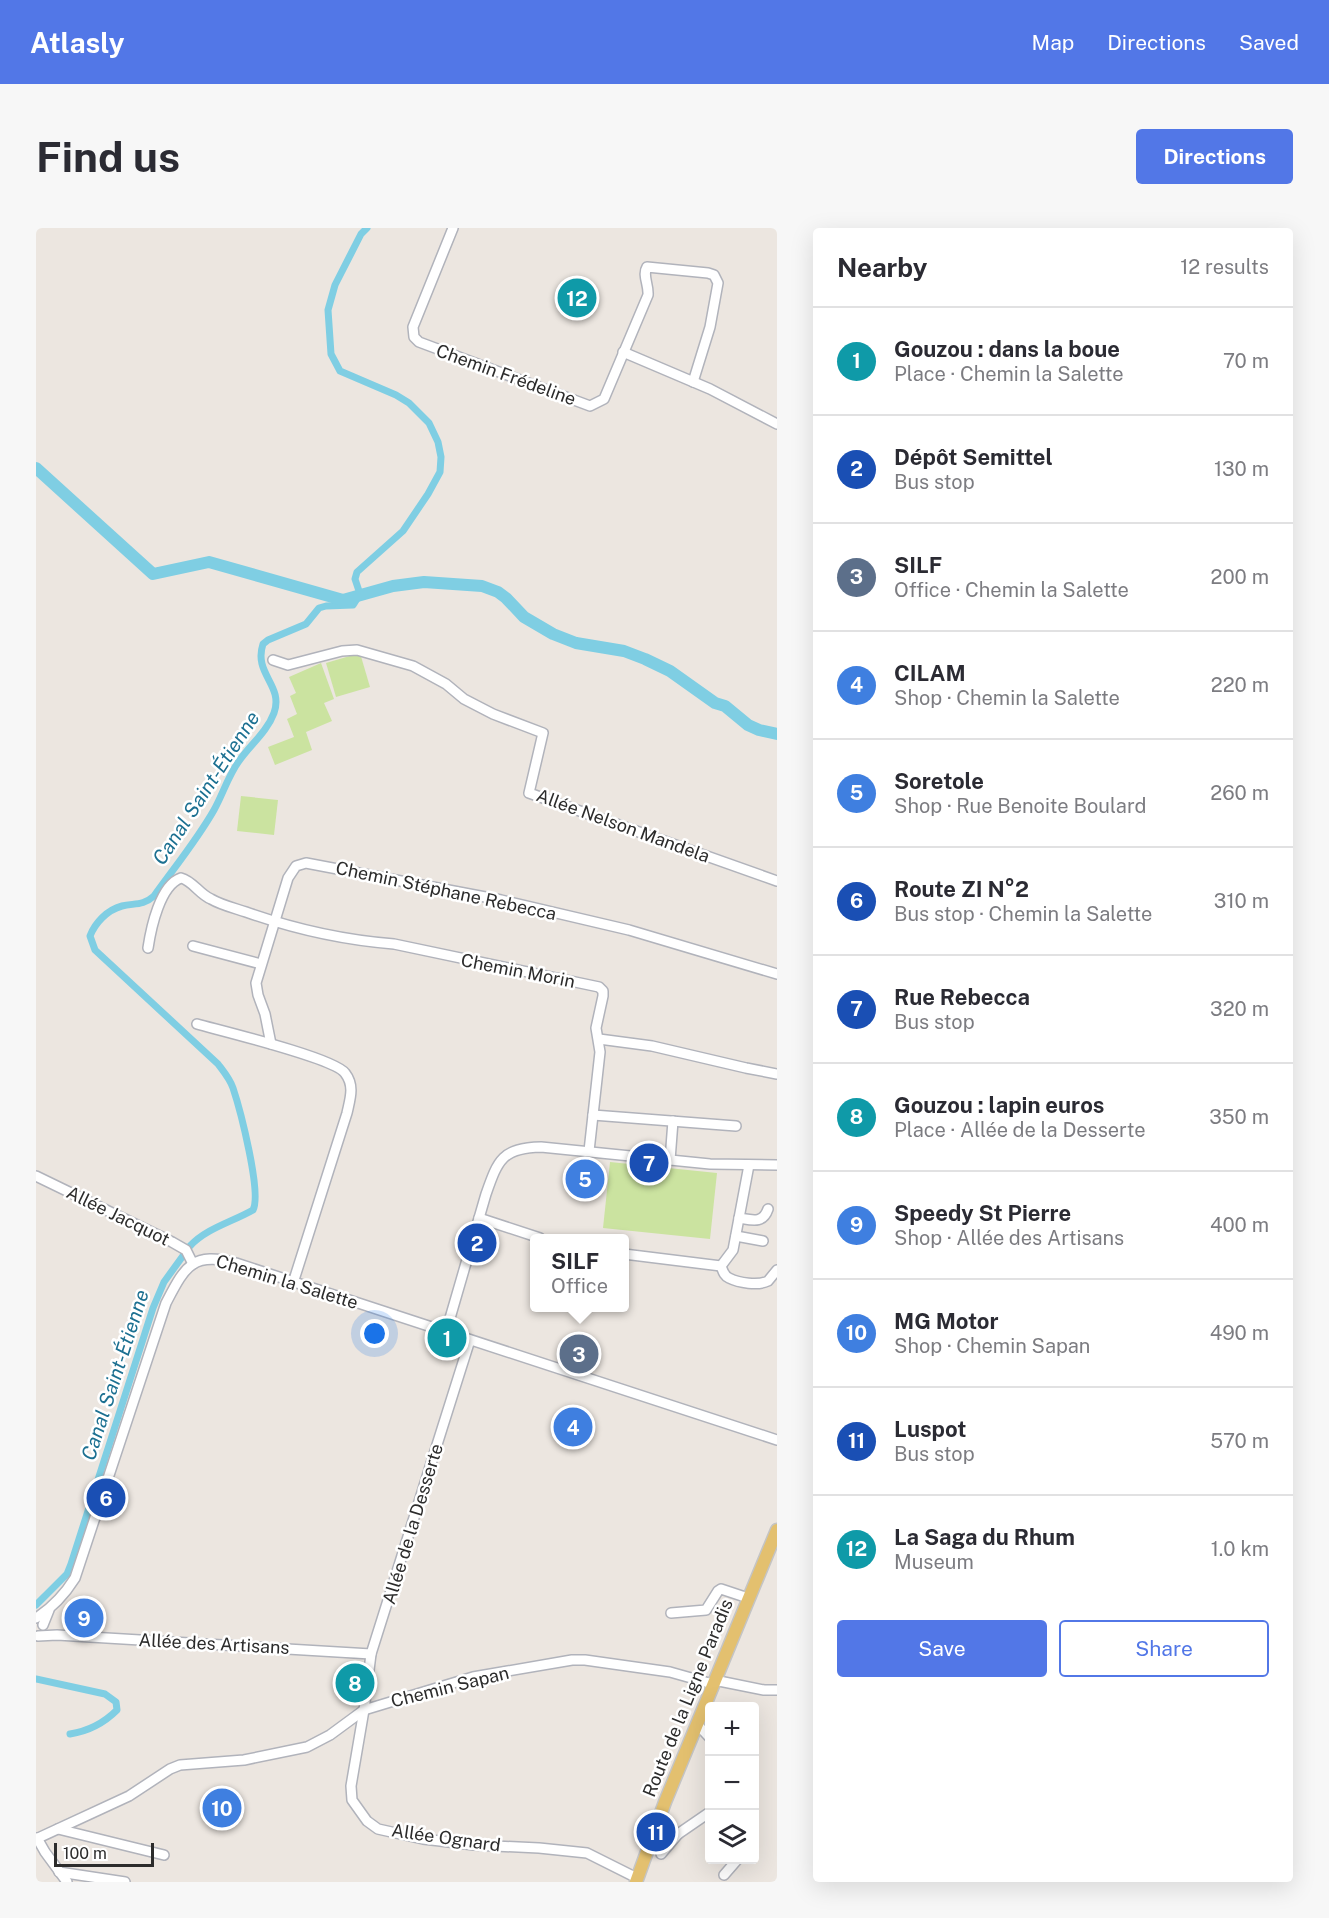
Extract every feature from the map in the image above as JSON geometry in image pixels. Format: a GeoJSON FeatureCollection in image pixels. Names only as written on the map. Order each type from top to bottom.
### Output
{"type":"FeatureCollection","features":[{"type":"Feature","properties":{"kind":"main road","name":"Route de la Ligne Paradis"},"geometry":{"type":"LineString","coordinates":[[637,1880],[696,1724],[777,1530]]}},
{"type":"Feature","properties":{"kind":"street","name":"Chemin Frédeline"},"geometry":{"type":"LineString","coordinates":[[453,228],[413,327],[414,337],[419,342],[590,406],[604,399],[648,295],[649,288],[645,275],[647,267],[714,275],[718,282],[710,327],[693,382]]}},
{"type":"Feature","properties":{"kind":"street"},"geometry":{"type":"LineString","coordinates":[[623,352],[693,382],[777,424]]}},
{"type":"Feature","properties":{"kind":"street","name":"Allée Nelson Mandela"},"geometry":{"type":"LineString","coordinates":[[273,660],[288,665],[342,651],[357,650],[413,666],[446,684],[464,699],[493,714],[543,734],[529,793],[777,881]]}},
{"type":"Feature","properties":{"kind":"street","name":"Chemin Stéphane Rebecca"},"geometry":{"type":"LineString","coordinates":[[271,1044],[265,1014],[256,988],[261,964],[292,871],[298,865],[311,862],[501,900],[629,930],[777,974]]}},
{"type":"Feature","properties":{"kind":"street"},"geometry":{"type":"LineString","coordinates":[[148,948],[151,924],[156,910],[178,878],[185,878],[211,900],[275,922]]}},
{"type":"Feature","properties":{"kind":"street","name":"Chemin Morin"},"geometry":{"type":"LineString","coordinates":[[275,922],[332,937],[394,944],[599,987],[603,991],[596,1028],[600,1052],[589,1150]]}},
{"type":"Feature","properties":{"kind":"street"},"geometry":{"type":"LineString","coordinates":[[193,946],[261,964]]}},
{"type":"Feature","properties":{"kind":"street"},"geometry":{"type":"LineString","coordinates":[[197,1024],[271,1044],[330,1064],[342,1069],[351,1086],[352,1094],[347,1113],[292,1282]]}},
{"type":"Feature","properties":{"kind":"street"},"geometry":{"type":"LineString","coordinates":[[599,1039],[675,1050],[777,1074]]}},
{"type":"Feature","properties":{"kind":"street"},"geometry":{"type":"LineString","coordinates":[[593,1115],[736,1126]]}},
{"type":"Feature","properties":{"kind":"street"},"geometry":{"type":"LineString","coordinates":[[670,1160],[673,1121]]}},
{"type":"Feature","properties":{"kind":"street"},"geometry":{"type":"LineString","coordinates":[[446,1332],[492,1177],[505,1155],[520,1148],[589,1150],[710,1164],[777,1165]]}},
{"type":"Feature","properties":{"kind":"street"},"geometry":{"type":"LineString","coordinates":[[749,1165],[734,1250],[722,1266],[723,1273],[727,1278],[756,1284],[768,1281],[777,1270]]}},
{"type":"Feature","properties":{"kind":"street","name":"Allée Jacquot"},"geometry":{"type":"LineString","coordinates":[[36,1176],[172,1242],[186,1250],[193,1264]]}},
{"type":"Feature","properties":{"kind":"street"},"geometry":{"type":"LineString","coordinates":[[739,1218],[761,1220],[766,1216],[768,1209]]}},
{"type":"Feature","properties":{"kind":"street"},"geometry":{"type":"LineString","coordinates":[[479,1218],[530,1236]]}},
{"type":"Feature","properties":{"kind":"street"},"geometry":{"type":"LineString","coordinates":[[736,1236],[763,1241]]}},
{"type":"Feature","properties":{"kind":"street"},"geometry":{"type":"LineString","coordinates":[[629,1255],[722,1266]]}},
{"type":"Feature","properties":{"kind":"street","name":"Chemin la Salette"},"geometry":{"type":"LineString","coordinates":[[39,1627],[49,1610],[67,1590],[80,1566],[166,1304],[182,1274],[193,1264],[208,1258],[221,1259],[777,1440]]}},
{"type":"Feature","properties":{"kind":"street","name":"Allée de la Desserte"},"geometry":{"type":"LineString","coordinates":[[364,1710],[371,1654],[470,1340]]}},
{"type":"Feature","properties":{"kind":"street"},"geometry":{"type":"LineString","coordinates":[[671,1613],[704,1611],[721,1589],[748,1598]]}},
{"type":"Feature","properties":{"kind":"street","name":"Allée des Artisans"},"geometry":{"type":"LineString","coordinates":[[39,1627],[57,1635],[371,1654]]}},
{"type":"Feature","properties":{"kind":"street","name":"Chemin Sapan"},"geometry":{"type":"LineString","coordinates":[[37,1838],[129,1796],[180,1765],[244,1760],[308,1747],[330,1735],[364,1710],[437,1686],[473,1677],[572,1660],[601,1661],[670,1672],[709,1683],[719,1682],[777,1690]]}},
{"type":"Feature","properties":{"kind":"street","name":"Allée Ognard"},"geometry":{"type":"LineString","coordinates":[[364,1710],[351,1794],[359,1812],[372,1826],[423,1839],[587,1853],[637,1880]]}},
{"type":"Feature","properties":{"kind":"street"},"geometry":{"type":"LineString","coordinates":[[696,1724],[705,1733]]}},
{"type":"Feature","properties":{"kind":"street"},"geometry":{"type":"LineString","coordinates":[[661,1854],[678,1834],[705,1815]]}},
{"type":"Feature","properties":{"kind":"street"},"geometry":{"type":"LineString","coordinates":[[657,1825],[678,1834]]}},
{"type":"Feature","properties":{"kind":"street"},"geometry":{"type":"LineString","coordinates":[[57,1829],[164,1855]]}},
{"type":"Feature","properties":{"kind":"street"},"geometry":{"type":"LineString","coordinates":[[37,1838],[67,1882]]}},
{"type":"Feature","properties":{"kind":"street"},"geometry":{"type":"LineString","coordinates":[[724,1875],[734,1864]]}},
{"type":"Feature","properties":{"kind":"street"},"geometry":{"type":"LineString","coordinates":[[59,1872],[124,1882]]}},
{"type":"Feature","properties":{"kind":"green space"},"geometry":{"type":"Polygon","coordinates":[[[360,653],[370,687],[336,697],[326,663],[360,653]]]}},
{"type":"Feature","properties":{"kind":"green space"},"geometry":{"type":"Polygon","coordinates":[[[321,663],[334,699],[324,703],[332,721],[306,732],[312,750],[275,765],[268,747],[294,737],[287,719],[297,714],[290,696],[296,693],[289,677],[321,663]]]}},
{"type":"Feature","properties":{"kind":"green space"},"geometry":{"type":"Polygon","coordinates":[[[241,796],[278,800],[274,835],[237,831],[241,796]]]}},
{"type":"Feature","properties":{"kind":"green space"},"geometry":{"type":"Polygon","coordinates":[[[610,1162],[717,1173],[710,1239],[603,1228],[610,1162]]]}},
{"type":"Feature","properties":{"kind":"waterway","name":"Canal Saint-Étienne"},"geometry":{"type":"LineString","coordinates":[[190,1246],[212,1230],[253,1210],[255,1187],[245,1131],[233,1088],[218,1064],[95,950],[90,936],[98,922],[111,911],[122,906],[142,903],[154,896],[207,821],[235,767],[271,720],[276,703],[262,664],[263,644],[306,624],[319,608],[353,605],[360,594],[355,579],[357,572],[403,531],[440,472],[441,457],[438,442],[429,423],[409,403],[396,395],[340,371],[331,354],[328,310],[335,285],[361,234],[367,228]]}},
{"type":"Feature","properties":{"kind":"waterway"},"geometry":{"type":"LineString","coordinates":[[36,468],[153,574],[209,562],[343,600],[393,586],[424,582],[482,586],[498,592],[524,617],[553,634],[576,643],[624,651],[645,659],[670,671],[715,703],[725,706],[748,725],[777,734]]}},
{"type":"Feature","properties":{"kind":"waterway","name":"Canal Saint-Étienne"},"geometry":{"type":"LineString","coordinates":[[36,1605],[67,1574],[153,1308],[164,1282],[185,1253]]}},
{"type":"Feature","properties":{"kind":"waterway","name":"Canal Saint-Étienne"},"geometry":{"type":"LineString","coordinates":[[36,1679],[105,1694],[116,1702],[117,1710],[101,1723],[90,1729],[70,1734]]}},
{"type":"Feature","properties":{"kind":"place","name":"La Saga du Rhum"},"geometry":{"type":"Point","coordinates":[577,298]}},
{"type":"Feature","properties":{"kind":"place","name":"Rue Rebecca"},"geometry":{"type":"Point","coordinates":[649,1163]}},
{"type":"Feature","properties":{"kind":"place","name":"Soretole"},"geometry":{"type":"Point","coordinates":[585,1179]}},
{"type":"Feature","properties":{"kind":"place","name":"Dépôt Semittel"},"geometry":{"type":"Point","coordinates":[477,1243]}},
{"type":"Feature","properties":{"kind":"place","name":"Gouzou : dans la boue"},"geometry":{"type":"Point","coordinates":[447,1338]}},
{"type":"Feature","properties":{"kind":"place","name":"SILF"},"geometry":{"type":"Point","coordinates":[579,1354]}},
{"type":"Feature","properties":{"kind":"place","name":"CILAM"},"geometry":{"type":"Point","coordinates":[573,1427]}},
{"type":"Feature","properties":{"kind":"place","name":"Route ZI N°2"},"geometry":{"type":"Point","coordinates":[106,1498]}},
{"type":"Feature","properties":{"kind":"place","name":"Speedy St Pierre"},"geometry":{"type":"Point","coordinates":[84,1618]}},
{"type":"Feature","properties":{"kind":"place","name":"Gouzou : lapin euros"},"geometry":{"type":"Point","coordinates":[355,1683]}},
{"type":"Feature","properties":{"kind":"place","name":"MG Motor"},"geometry":{"type":"Point","coordinates":[222,1808]}},
{"type":"Feature","properties":{"kind":"place","name":"Luspot"},"geometry":{"type":"Point","coordinates":[656,1832]}}]}
